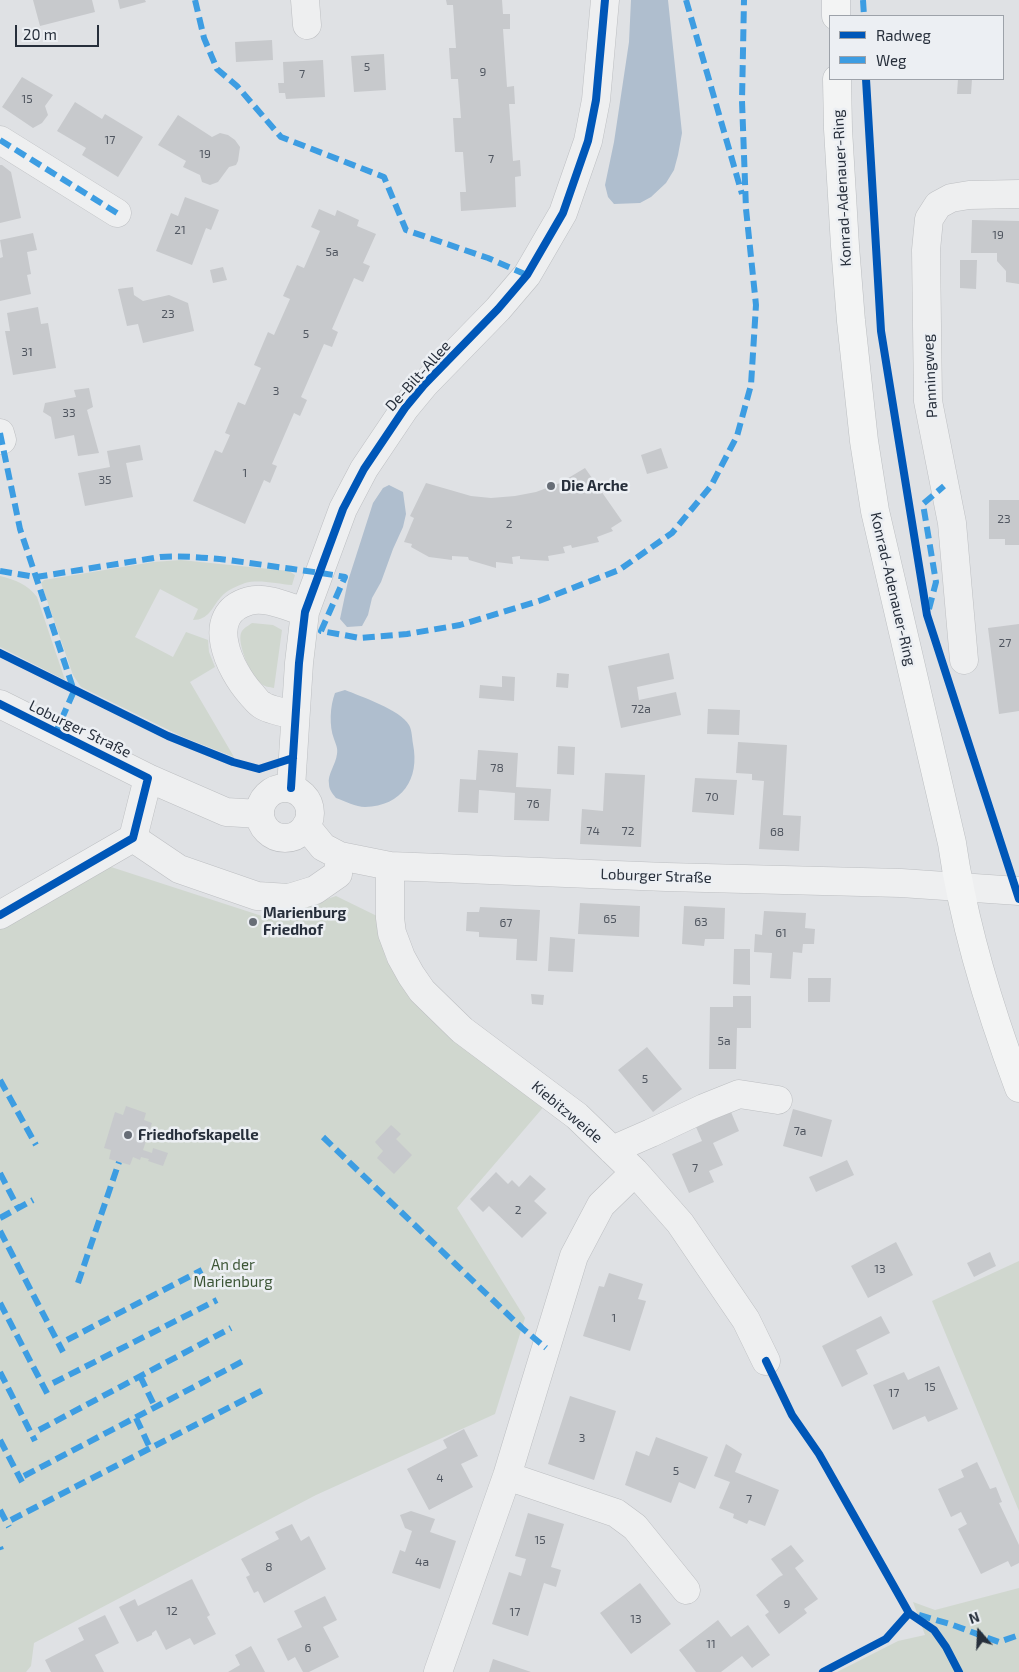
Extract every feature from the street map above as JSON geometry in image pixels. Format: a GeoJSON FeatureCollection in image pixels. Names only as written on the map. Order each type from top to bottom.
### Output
{"type":"FeatureCollection","features":[{"type":"Feature","properties":{"kind":"main road"},"geometry":{"type":"LineString","coordinates":[[836,0],[836,15]]}},
{"type":"Feature","properties":{"kind":"main road","name":"Konrad-Adenauer-Ring"},"geometry":{"type":"LineString","coordinates":[[837,80],[838,129],[851,321],[864,442],[875,511],[952,843],[958,886],[974,952],[1019,1088]]}},
{"type":"Feature","properties":{"kind":"street","name":"De-Bilt-Allee"},"geometry":{"type":"LineString","coordinates":[[292,788],[295,715],[305,612],[343,509],[364,469],[388,431],[424,385],[498,309],[527,275],[563,213],[588,141],[596,100],[605,0]]}},
{"type":"Feature","properties":{"kind":"street"},"geometry":{"type":"LineString","coordinates":[[0,140],[116,213]]}},
{"type":"Feature","properties":{"kind":"street","name":"Panningweg"},"geometry":{"type":"LineString","coordinates":[[964,660],[952,522],[928,401],[926,250],[929,219],[938,205],[951,198],[969,195],[1019,194]]}},
{"type":"Feature","properties":{"kind":"street"},"geometry":{"type":"LineString","coordinates":[[295,715],[262,706],[241,683],[231,666],[224,646],[223,636],[228,616],[238,606],[249,601],[262,600],[305,612]]}},
{"type":"Feature","properties":{"kind":"street","name":"Loburger Straße"},"geometry":{"type":"LineString","coordinates":[[0,704],[148,778],[226,812],[260,814]]}},
{"type":"Feature","properties":{"kind":"street"},"geometry":{"type":"LineString","coordinates":[[0,915],[133,838],[148,778]]}},
{"type":"Feature","properties":{"kind":"street"},"geometry":{"type":"LineString","coordinates":[[292,788],[304,797],[309,804],[310,811],[306,826],[294,836],[278,837],[271,834],[266,828],[260,814],[261,806],[269,793],[276,789],[292,788]]}},
{"type":"Feature","properties":{"kind":"street","name":"Loburger Straße"},"geometry":{"type":"LineString","coordinates":[[306,826],[323,847],[340,856],[390,866],[958,886],[1019,891]]}},
{"type":"Feature","properties":{"kind":"street"},"geometry":{"type":"LineString","coordinates":[[133,838],[179,870],[258,896],[290,898],[315,890],[338,874],[340,856]]}},
{"type":"Feature","properties":{"kind":"street","name":"Kiebitzweide"},"geometry":{"type":"LineString","coordinates":[[390,866],[390,918],[392,933],[401,957],[422,991],[462,1030],[577,1116],[635,1172],[680,1223],[746,1320],[766,1361]]}},
{"type":"Feature","properties":{"kind":"street"},"geometry":{"type":"LineString","coordinates":[[612,1150],[739,1094],[778,1100]]}},
{"type":"Feature","properties":{"kind":"street"},"geometry":{"type":"LineString","coordinates":[[438,1672],[507,1476],[574,1256],[601,1205],[635,1172]]}},
{"type":"Feature","properties":{"kind":"street"},"geometry":{"type":"LineString","coordinates":[[507,1476],[616,1513],[634,1527],[686,1590]]}},
{"type":"Feature","properties":{"kind":"green space"},"geometry":{"type":"Polygon","coordinates":[[[181,560],[289,571],[295,575],[292,585],[256,581],[239,585],[223,595],[207,615],[193,620],[198,609],[160,589],[135,637],[173,657],[186,632],[208,640],[209,652],[215,667],[190,682],[234,757],[183,737],[81,687],[73,675],[41,583],[44,580],[153,562],[181,560]]]}},
{"type":"Feature","properties":{"kind":"green space"},"geometry":{"type":"Polygon","coordinates":[[[0,576],[21,583],[37,597],[65,680],[0,647],[0,576]]]}},
{"type":"Feature","properties":{"kind":"green space"},"geometry":{"type":"Polygon","coordinates":[[[252,623],[273,625],[282,630],[274,688],[263,685],[256,679],[243,652],[240,638],[241,633],[244,628],[252,623]]]}},
{"type":"Feature","properties":{"kind":"green space","name":"An der Marienburg"},"geometry":{"type":"Polygon","coordinates":[[[108,866],[262,916],[273,917],[336,896],[379,917],[386,959],[408,995],[456,1038],[546,1104],[457,1208],[525,1318],[495,1414],[316,1495],[34,1643],[31,1666],[26,1672],[0,1672],[0,928],[108,866]]]}},
{"type":"Feature","properties":{"kind":"green space"},"geometry":{"type":"Polygon","coordinates":[[[1019,1261],[1019,1511],[932,1301],[1019,1261]]]}},
{"type":"Feature","properties":{"kind":"green space"},"geometry":{"type":"Polygon","coordinates":[[[1019,1588],[1019,1672],[837,1672],[898,1641],[925,1635],[913,1602],[935,1610],[1019,1588]]]}},
{"type":"Feature","properties":{"kind":"water"},"geometry":{"type":"Polygon","coordinates":[[[631,0],[668,0],[682,133],[674,170],[666,183],[651,197],[640,203],[614,204],[608,197],[605,185],[614,142],[629,42],[631,0]]]}},
{"type":"Feature","properties":{"kind":"water"},"geometry":{"type":"Polygon","coordinates":[[[389,485],[403,492],[406,514],[403,527],[362,626],[347,627],[340,619],[348,581],[373,503],[383,488],[389,485]]]}},
{"type":"Feature","properties":{"kind":"water"},"geometry":{"type":"Polygon","coordinates":[[[345,690],[398,714],[405,719],[411,729],[414,768],[411,779],[406,788],[389,802],[365,807],[358,806],[336,798],[331,792],[329,777],[337,752],[331,728],[332,704],[335,693],[345,690]]]}},
{"type":"Feature","properties":{"kind":"building"},"geometry":{"type":"Polygon","coordinates":[[[33,0],[92,0],[95,12],[40,26],[33,0]]]}},
{"type":"Feature","properties":{"kind":"building"},"geometry":{"type":"Polygon","coordinates":[[[118,0],[145,0],[146,2],[120,9],[118,0]]]}},
{"type":"Feature","properties":{"kind":"building"},"geometry":{"type":"Polygon","coordinates":[[[446,0],[502,0],[503,14],[510,14],[510,29],[503,29],[507,87],[514,86],[515,104],[509,104],[513,161],[520,160],[521,176],[515,177],[516,207],[461,211],[460,192],[466,192],[463,152],[455,152],[453,118],[461,118],[458,79],[451,79],[449,48],[456,48],[453,5],[447,5],[446,0]]]}},
{"type":"Feature","properties":{"kind":"building"},"geometry":{"type":"Polygon","coordinates":[[[272,40],[273,60],[236,62],[235,42],[272,40]]]}},
{"type":"Feature","properties":{"kind":"building"},"geometry":{"type":"Polygon","coordinates":[[[384,54],[386,90],[354,92],[351,56],[384,54]]]}},
{"type":"Feature","properties":{"kind":"building"},"geometry":{"type":"Polygon","coordinates":[[[323,60],[325,97],[286,99],[285,93],[279,93],[278,83],[284,83],[283,62],[323,60]]]}},
{"type":"Feature","properties":{"kind":"building"},"geometry":{"type":"Polygon","coordinates":[[[22,77],[53,95],[45,106],[48,115],[42,123],[33,128],[2,107],[22,77]]]}},
{"type":"Feature","properties":{"kind":"building"},"geometry":{"type":"Polygon","coordinates":[[[958,80],[972,80],[971,94],[957,94],[958,80]]]}},
{"type":"Feature","properties":{"kind":"building"},"geometry":{"type":"Polygon","coordinates":[[[75,102],[102,119],[105,114],[143,137],[118,177],[82,155],[86,148],[57,131],[75,102]]]}},
{"type":"Feature","properties":{"kind":"building"},"geometry":{"type":"Polygon","coordinates":[[[178,115],[212,137],[220,133],[228,135],[240,147],[236,165],[229,167],[218,182],[210,185],[202,182],[200,175],[183,167],[186,161],[158,145],[178,115]]]}},
{"type":"Feature","properties":{"kind":"building"},"geometry":{"type":"Polygon","coordinates":[[[0,165],[11,172],[21,218],[0,223],[0,165]]]}},
{"type":"Feature","properties":{"kind":"building"},"geometry":{"type":"Polygon","coordinates":[[[185,197],[219,210],[211,230],[206,228],[192,265],[156,251],[171,213],[178,216],[185,197]]]}},
{"type":"Feature","properties":{"kind":"building"},"geometry":{"type":"Polygon","coordinates":[[[319,209],[335,216],[337,210],[359,220],[357,226],[376,234],[363,263],[370,266],[363,282],[354,278],[332,329],[338,332],[332,347],[324,344],[301,397],[307,400],[300,416],[294,413],[272,464],[277,466],[270,483],[264,480],[245,524],[193,501],[215,450],[222,453],[230,435],[225,433],[238,402],[245,405],[261,368],[254,365],[268,332],[274,335],[290,299],[283,296],[297,265],[304,268],[320,231],[311,227],[319,209]]]}},
{"type":"Feature","properties":{"kind":"building"},"geometry":{"type":"Polygon","coordinates":[[[972,220],[1019,221],[1019,284],[1006,282],[1006,271],[997,261],[997,253],[971,253],[972,220]]]}},
{"type":"Feature","properties":{"kind":"building"},"geometry":{"type":"Polygon","coordinates":[[[33,233],[37,250],[27,252],[31,274],[27,275],[31,294],[0,301],[0,258],[3,257],[0,240],[33,233]]]}},
{"type":"Feature","properties":{"kind":"building"},"geometry":{"type":"Polygon","coordinates":[[[960,260],[977,260],[976,289],[960,288],[960,260]]]}},
{"type":"Feature","properties":{"kind":"building"},"geometry":{"type":"Polygon","coordinates":[[[223,267],[227,280],[213,283],[210,270],[223,267]]]}},
{"type":"Feature","properties":{"kind":"building"},"geometry":{"type":"Polygon","coordinates":[[[133,287],[134,295],[143,301],[169,295],[188,303],[194,331],[143,343],[138,324],[127,326],[118,289],[133,287]]]}},
{"type":"Feature","properties":{"kind":"building"},"geometry":{"type":"Polygon","coordinates":[[[38,307],[41,324],[48,323],[56,368],[13,375],[5,331],[10,331],[7,313],[38,307]]]}},
{"type":"Feature","properties":{"kind":"building"},"geometry":{"type":"Polygon","coordinates":[[[89,388],[93,407],[87,410],[99,453],[78,456],[74,435],[55,439],[51,417],[43,412],[45,403],[76,397],[74,390],[89,388]]]}},
{"type":"Feature","properties":{"kind":"building"},"geometry":{"type":"Polygon","coordinates":[[[140,445],[143,460],[126,463],[133,497],[85,506],[78,473],[110,467],[107,451],[140,445]]]}},
{"type":"Feature","properties":{"kind":"building"},"geometry":{"type":"Polygon","coordinates":[[[661,448],[668,468],[647,474],[641,455],[661,448]]]}},
{"type":"Feature","properties":{"kind":"building"},"geometry":{"type":"Polygon","coordinates":[[[585,468],[622,521],[611,528],[613,531],[597,537],[599,542],[572,548],[571,545],[563,547],[565,553],[548,556],[549,561],[520,559],[520,556],[512,557],[513,564],[496,562],[496,568],[469,560],[468,557],[452,556],[452,560],[429,557],[411,547],[412,544],[404,542],[414,518],[410,516],[426,483],[471,496],[491,498],[515,496],[536,492],[560,483],[585,468]]]}},
{"type":"Feature","properties":{"kind":"building"},"geometry":{"type":"Polygon","coordinates":[[[989,500],[1019,500],[1019,545],[1005,545],[1005,539],[989,539],[989,500]]]}},
{"type":"Feature","properties":{"kind":"building"},"geometry":{"type":"Polygon","coordinates":[[[1019,624],[1019,711],[999,714],[988,628],[1019,624]]]}},
{"type":"Feature","properties":{"kind":"building"},"geometry":{"type":"Polygon","coordinates":[[[669,653],[674,679],[637,687],[639,700],[676,692],[681,715],[621,728],[608,666],[669,653]]]}},
{"type":"Feature","properties":{"kind":"building"},"geometry":{"type":"Polygon","coordinates":[[[557,673],[569,674],[568,688],[556,687],[557,673]]]}},
{"type":"Feature","properties":{"kind":"building"},"geometry":{"type":"Polygon","coordinates":[[[502,676],[515,677],[514,701],[479,698],[480,685],[502,687],[502,676]]]}},
{"type":"Feature","properties":{"kind":"building"},"geometry":{"type":"Polygon","coordinates":[[[708,709],[740,710],[739,735],[707,734],[708,709]]]}},
{"type":"Feature","properties":{"kind":"building"},"geometry":{"type":"Polygon","coordinates":[[[738,742],[787,745],[783,815],[801,816],[799,851],[759,849],[764,781],[752,780],[752,774],[736,773],[738,742]]]}},
{"type":"Feature","properties":{"kind":"building"},"geometry":{"type":"Polygon","coordinates":[[[558,746],[575,747],[574,775],[557,774],[558,746]]]}},
{"type":"Feature","properties":{"kind":"building"},"geometry":{"type":"Polygon","coordinates":[[[478,750],[518,753],[516,787],[551,789],[549,821],[514,820],[515,793],[479,790],[478,813],[458,812],[460,779],[476,780],[478,750]]]}},
{"type":"Feature","properties":{"kind":"building"},"geometry":{"type":"Polygon","coordinates":[[[605,773],[645,775],[641,847],[580,844],[582,809],[603,811],[605,773]]]}},
{"type":"Feature","properties":{"kind":"building"},"geometry":{"type":"Polygon","coordinates":[[[695,778],[737,780],[734,815],[692,812],[695,778]]]}},
{"type":"Feature","properties":{"kind":"building"},"geometry":{"type":"Polygon","coordinates":[[[580,903],[640,906],[639,937],[578,934],[580,903]]]}},
{"type":"Feature","properties":{"kind":"building"},"geometry":{"type":"Polygon","coordinates":[[[684,906],[725,908],[724,939],[705,939],[704,946],[682,944],[684,906]]]}},
{"type":"Feature","properties":{"kind":"building"},"geometry":{"type":"Polygon","coordinates":[[[480,907],[540,910],[537,961],[516,960],[517,939],[479,937],[479,932],[466,931],[467,912],[479,912],[480,907]]]}},
{"type":"Feature","properties":{"kind":"building"},"geometry":{"type":"Polygon","coordinates":[[[764,911],[806,913],[805,928],[815,929],[814,944],[803,944],[802,953],[793,952],[791,979],[770,978],[772,953],[754,952],[755,934],[762,935],[764,911]]]}},
{"type":"Feature","properties":{"kind":"building"},"geometry":{"type":"Polygon","coordinates":[[[550,937],[575,939],[573,972],[548,971],[550,937]]]}},
{"type":"Feature","properties":{"kind":"building"},"geometry":{"type":"Polygon","coordinates":[[[734,949],[750,949],[750,985],[733,984],[734,949]]]}},
{"type":"Feature","properties":{"kind":"building"},"geometry":{"type":"Polygon","coordinates":[[[808,978],[831,978],[830,1002],[808,1002],[808,978]]]}},
{"type":"Feature","properties":{"kind":"building"},"geometry":{"type":"Polygon","coordinates":[[[531,994],[544,995],[543,1005],[532,1004],[531,994]]]}},
{"type":"Feature","properties":{"kind":"building"},"geometry":{"type":"Polygon","coordinates":[[[733,996],[751,996],[751,1028],[737,1028],[736,1069],[709,1069],[710,1007],[733,1007],[733,996]]]}},
{"type":"Feature","properties":{"kind":"building"},"geometry":{"type":"Polygon","coordinates":[[[647,1047],[682,1089],[653,1112],[618,1070],[647,1047]]]}},
{"type":"Feature","properties":{"kind":"building","name":"Friedhofskapelle"},"geometry":{"type":"Polygon","coordinates":[[[126,1106],[146,1113],[144,1120],[152,1123],[143,1150],[152,1153],[153,1148],[168,1153],[163,1166],[141,1157],[140,1160],[133,1157],[130,1165],[109,1159],[111,1150],[104,1148],[115,1112],[123,1115],[126,1106]]]}},
{"type":"Feature","properties":{"kind":"building"},"geometry":{"type":"Polygon","coordinates":[[[793,1109],[832,1120],[822,1157],[783,1146],[793,1109]]]}},
{"type":"Feature","properties":{"kind":"building"},"geometry":{"type":"Polygon","coordinates":[[[731,1112],[739,1131],[713,1143],[723,1165],[709,1171],[714,1182],[689,1193],[672,1154],[702,1141],[696,1127],[731,1112]]]}},
{"type":"Feature","properties":{"kind":"building"},"geometry":{"type":"Polygon","coordinates":[[[391,1125],[401,1134],[396,1139],[412,1155],[394,1174],[377,1158],[383,1151],[375,1142],[391,1125]]]}},
{"type":"Feature","properties":{"kind":"building"},"geometry":{"type":"Polygon","coordinates":[[[847,1160],[854,1175],[816,1192],[809,1177],[847,1160]]]}},
{"type":"Feature","properties":{"kind":"building"},"geometry":{"type":"Polygon","coordinates":[[[496,1172],[508,1184],[512,1180],[519,1187],[530,1175],[546,1189],[534,1201],[547,1213],[522,1238],[489,1206],[483,1212],[470,1199],[496,1172]]]}},
{"type":"Feature","properties":{"kind":"building"},"geometry":{"type":"Polygon","coordinates":[[[896,1242],[913,1275],[868,1298],[851,1266],[896,1242]]]}},
{"type":"Feature","properties":{"kind":"building"},"geometry":{"type":"Polygon","coordinates":[[[990,1252],[996,1266],[974,1277],[967,1263],[990,1252]]]}},
{"type":"Feature","properties":{"kind":"building"},"geometry":{"type":"Polygon","coordinates":[[[609,1273],[643,1284],[638,1299],[646,1301],[630,1351],[583,1336],[599,1286],[604,1287],[609,1273]]]}},
{"type":"Feature","properties":{"kind":"building"},"geometry":{"type":"Polygon","coordinates":[[[881,1316],[890,1333],[856,1350],[868,1374],[842,1387],[822,1346],[881,1316]]]}},
{"type":"Feature","properties":{"kind":"building"},"geometry":{"type":"Polygon","coordinates":[[[939,1366],[958,1409],[928,1422],[925,1416],[893,1430],[873,1385],[904,1372],[908,1380],[939,1366]]]}},
{"type":"Feature","properties":{"kind":"building"},"geometry":{"type":"Polygon","coordinates":[[[570,1396],[616,1411],[594,1480],[548,1464],[570,1396]]]}},
{"type":"Feature","properties":{"kind":"building"},"geometry":{"type":"Polygon","coordinates":[[[464,1429],[478,1456],[461,1464],[473,1487],[429,1510],[407,1469],[447,1448],[443,1440],[464,1429]]]}},
{"type":"Feature","properties":{"kind":"building"},"geometry":{"type":"Polygon","coordinates":[[[656,1437],[708,1457],[695,1489],[679,1482],[671,1503],[625,1485],[636,1451],[649,1456],[656,1437]]]}},
{"type":"Feature","properties":{"kind":"building"},"geometry":{"type":"Polygon","coordinates":[[[726,1444],[742,1454],[735,1472],[779,1490],[765,1526],[749,1520],[747,1524],[733,1518],[734,1514],[719,1508],[730,1482],[714,1476],[726,1444]]]}},
{"type":"Feature","properties":{"kind":"building"},"geometry":{"type":"Polygon","coordinates":[[[977,1462],[990,1489],[996,1487],[1002,1502],[999,1503],[1019,1545],[1019,1563],[1011,1567],[1008,1561],[981,1574],[958,1529],[967,1524],[961,1512],[951,1517],[938,1489],[964,1477],[961,1470],[977,1462]]]}},
{"type":"Feature","properties":{"kind":"building"},"geometry":{"type":"Polygon","coordinates":[[[411,1511],[435,1519],[430,1532],[456,1541],[440,1589],[392,1573],[400,1550],[405,1552],[412,1531],[405,1528],[400,1515],[411,1511]]]}},
{"type":"Feature","properties":{"kind":"building"},"geometry":{"type":"Polygon","coordinates":[[[528,1513],[564,1524],[551,1567],[561,1570],[556,1587],[544,1583],[528,1636],[492,1624],[509,1572],[521,1576],[526,1559],[515,1556],[528,1513]]]}},
{"type":"Feature","properties":{"kind":"building"},"geometry":{"type":"Polygon","coordinates":[[[292,1524],[301,1541],[309,1536],[326,1569],[264,1603],[258,1591],[254,1593],[246,1577],[250,1575],[241,1559],[279,1539],[275,1532],[292,1524]]]}},
{"type":"Feature","properties":{"kind":"building"},"geometry":{"type":"Polygon","coordinates":[[[791,1545],[804,1561],[795,1568],[818,1599],[804,1609],[807,1613],[779,1634],[765,1615],[769,1612],[756,1595],[783,1575],[771,1559],[791,1545]]]}},
{"type":"Feature","properties":{"kind":"building"},"geometry":{"type":"Polygon","coordinates":[[[192,1579],[210,1615],[207,1617],[216,1634],[194,1645],[190,1638],[166,1650],[156,1630],[152,1635],[137,1642],[119,1607],[135,1599],[138,1606],[192,1579]]]}},
{"type":"Feature","properties":{"kind":"building"},"geometry":{"type":"Polygon","coordinates":[[[640,1583],[671,1624],[631,1654],[600,1613],[640,1583]]]}},
{"type":"Feature","properties":{"kind":"building"},"geometry":{"type":"Polygon","coordinates":[[[325,1596],[337,1620],[323,1627],[339,1657],[309,1672],[303,1672],[295,1657],[288,1661],[277,1639],[302,1627],[294,1611],[325,1596]]]}},
{"type":"Feature","properties":{"kind":"building"},"geometry":{"type":"Polygon","coordinates":[[[105,1615],[119,1643],[95,1655],[104,1672],[51,1672],[45,1660],[84,1640],[78,1628],[105,1615]]]}},
{"type":"Feature","properties":{"kind":"building"},"geometry":{"type":"Polygon","coordinates":[[[718,1620],[731,1637],[748,1625],[770,1655],[752,1668],[742,1656],[721,1672],[696,1672],[679,1650],[718,1620]]]}},
{"type":"Feature","properties":{"kind":"building"},"geometry":{"type":"Polygon","coordinates":[[[251,1646],[265,1672],[228,1672],[240,1665],[235,1655],[251,1646]]]}},
{"type":"Feature","properties":{"kind":"building"},"geometry":{"type":"Polygon","coordinates":[[[493,1659],[531,1672],[489,1672],[493,1659]]]}},
{"type":"Feature","properties":{"kind":"marked path"},"geometry":{"type":"LineString","coordinates":[[195,0],[204,38],[217,69],[237,86],[281,137],[384,177],[406,230],[488,258],[527,275]]}},
{"type":"Feature","properties":{"kind":"marked path"},"geometry":{"type":"LineString","coordinates":[[686,0],[742,194]]}},
{"type":"Feature","properties":{"kind":"marked path"},"geometry":{"type":"LineString","coordinates":[[0,571],[36,577],[160,557],[186,557],[238,561],[345,577],[321,631],[360,638],[407,634],[460,625],[539,601],[619,570],[672,533],[711,486],[737,436],[751,385],[756,305],[746,209],[742,101],[744,0]]}},
{"type":"Feature","properties":{"kind":"marked path"},"geometry":{"type":"LineString","coordinates":[[863,0],[864,15]]}},
{"type":"Feature","properties":{"kind":"marked path"},"geometry":{"type":"LineString","coordinates":[[0,140],[117,213]]}},
{"type":"Feature","properties":{"kind":"marked path"},"geometry":{"type":"LineString","coordinates":[[0,433],[20,529],[74,691],[56,732]]}},
{"type":"Feature","properties":{"kind":"marked path"},"geometry":{"type":"LineString","coordinates":[[929,609],[936,582],[923,504],[944,486]]}},
{"type":"Feature","properties":{"kind":"marked path"},"geometry":{"type":"LineString","coordinates":[[0,1080],[36,1145]]}},
{"type":"Feature","properties":{"kind":"marked path"},"geometry":{"type":"LineString","coordinates":[[323,1137],[522,1328],[546,1348]]}},
{"type":"Feature","properties":{"kind":"marked path"},"geometry":{"type":"LineString","coordinates":[[78,1283],[119,1162]]}},
{"type":"Feature","properties":{"kind":"marked path"},"geometry":{"type":"LineString","coordinates":[[0,1173],[18,1208]]}},
{"type":"Feature","properties":{"kind":"marked path"},"geometry":{"type":"LineString","coordinates":[[0,1218],[33,1200]]}},
{"type":"Feature","properties":{"kind":"marked path"},"geometry":{"type":"LineString","coordinates":[[0,1231],[63,1352]]}},
{"type":"Feature","properties":{"kind":"marked path"},"geometry":{"type":"LineString","coordinates":[[67,1340],[202,1270]]}},
{"type":"Feature","properties":{"kind":"marked path"},"geometry":{"type":"LineString","coordinates":[[53,1383],[217,1300]]}},
{"type":"Feature","properties":{"kind":"marked path"},"geometry":{"type":"LineString","coordinates":[[0,1303],[49,1397]]}},
{"type":"Feature","properties":{"kind":"marked path"},"geometry":{"type":"LineString","coordinates":[[39,1430],[231,1328]]}},
{"type":"Feature","properties":{"kind":"marked path"},"geometry":{"type":"LineString","coordinates":[[24,1476],[247,1359]]}},
{"type":"Feature","properties":{"kind":"marked path"},"geometry":{"type":"LineString","coordinates":[[0,1372],[35,1441]]}},
{"type":"Feature","properties":{"kind":"marked path"},"geometry":{"type":"LineString","coordinates":[[140,1376],[155,1407]]}},
{"type":"Feature","properties":{"kind":"marked path"},"geometry":{"type":"LineString","coordinates":[[11,1520],[263,1390]]}},
{"type":"Feature","properties":{"kind":"marked path"},"geometry":{"type":"LineString","coordinates":[[136,1418],[150,1448]]}},
{"type":"Feature","properties":{"kind":"marked path"},"geometry":{"type":"LineString","coordinates":[[0,1440],[22,1482]]}},
{"type":"Feature","properties":{"kind":"marked path"},"geometry":{"type":"LineString","coordinates":[[0,1510],[9,1527]]}},
{"type":"Feature","properties":{"kind":"marked path"},"geometry":{"type":"LineString","coordinates":[[919,1615],[999,1642],[1019,1635]]}},
{"type":"Feature","properties":{"kind":"cycle path"},"geometry":{"type":"LineString","coordinates":[[291,788],[299,663],[305,612],[343,509],[364,469],[405,408],[424,385],[498,309],[527,275],[563,213],[588,141],[596,100],[605,0]]}},
{"type":"Feature","properties":{"kind":"cycle path"},"geometry":{"type":"LineString","coordinates":[[866,80],[881,331],[927,615],[1019,899]]}},
{"type":"Feature","properties":{"kind":"cycle path"},"geometry":{"type":"LineString","coordinates":[[0,653],[168,736],[233,762],[259,769],[293,758]]}},
{"type":"Feature","properties":{"kind":"cycle path"},"geometry":{"type":"LineString","coordinates":[[0,704],[148,778],[133,838],[0,915]]}},
{"type":"Feature","properties":{"kind":"cycle path"},"geometry":{"type":"LineString","coordinates":[[766,1361],[792,1415],[819,1454],[909,1613],[934,1630],[946,1647],[959,1672]]}},
{"type":"Feature","properties":{"kind":"cycle path"},"geometry":{"type":"LineString","coordinates":[[823,1672],[886,1639],[909,1613]]}},
{"type":"Feature","properties":{"kind":"place","name":"Die Arche"},"geometry":{"type":"Point","coordinates":[551,486]}},
{"type":"Feature","properties":{"kind":"place","name":"Marienburg Friedhof"},"geometry":{"type":"Point","coordinates":[253,922]}},
{"type":"Feature","properties":{"kind":"place","name":"Friedhofskapelle"},"geometry":{"type":"Point","coordinates":[128,1135]}}]}
